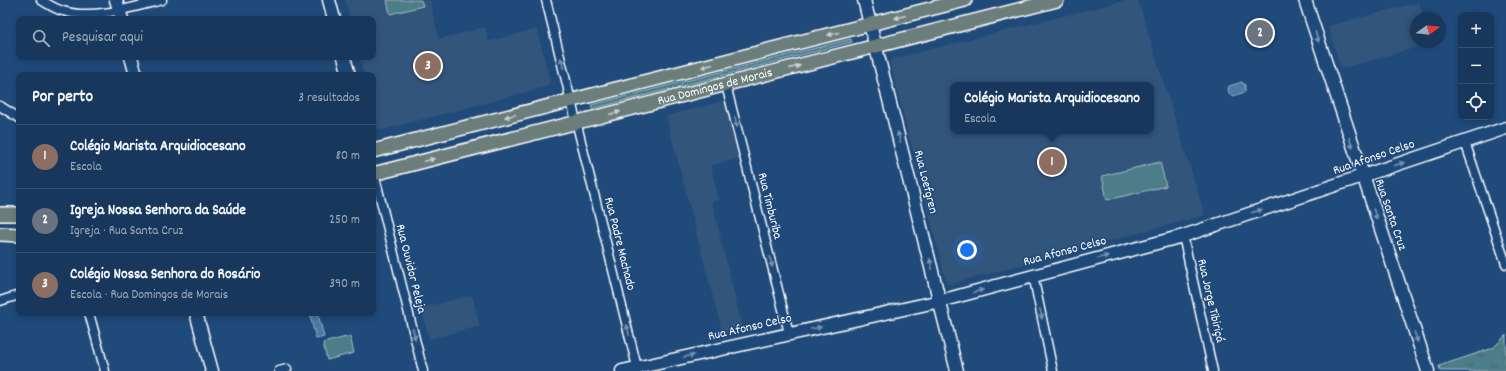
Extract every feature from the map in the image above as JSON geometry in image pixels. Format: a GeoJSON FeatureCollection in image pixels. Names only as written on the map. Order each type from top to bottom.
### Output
{"type":"FeatureCollection","features":[{"type":"Feature","properties":{"kind":"main road","name":"Rua Domingos de Morais"},"geometry":{"type":"LineString","coordinates":[[376,150],[965,0]]}},
{"type":"Feature","properties":{"kind":"main road","name":"Rua Domingos de Morais"},"geometry":{"type":"LineString","coordinates":[[376,171],[577,123],[1057,0]]}},
{"type":"Feature","properties":{"kind":"main road"},"geometry":{"type":"LineString","coordinates":[[0,214],[16,214]]}},
{"type":"Feature","properties":{"kind":"main road"},"geometry":{"type":"LineString","coordinates":[[0,234],[16,235]]}},
{"type":"Feature","properties":{"kind":"street"},"geometry":{"type":"LineString","coordinates":[[41,0],[64,12],[76,13],[119,10],[162,0]]}},
{"type":"Feature","properties":{"kind":"street"},"geometry":{"type":"LineString","coordinates":[[329,0],[333,16]]}},
{"type":"Feature","properties":{"kind":"street","name":"Rua Padre Machado"},"geometry":{"type":"LineString","coordinates":[[546,0],[638,369]]}},
{"type":"Feature","properties":{"kind":"street","name":"Rua Loefgren"},"geometry":{"type":"LineString","coordinates":[[864,0],[957,371]]}},
{"type":"Feature","properties":{"kind":"street","name":"Rua Santa Cruz"},"geometry":{"type":"LineString","coordinates":[[1305,0],[1362,177],[1428,371]]}},
{"type":"Feature","properties":{"kind":"street"},"geometry":{"type":"LineString","coordinates":[[132,60],[135,72]]}},
{"type":"Feature","properties":{"kind":"street"},"geometry":{"type":"LineString","coordinates":[[345,60],[348,72]]}},
{"type":"Feature","properties":{"kind":"street","name":"Rua Timburiba"},"geometry":{"type":"LineString","coordinates":[[726,84],[789,333]]}},
{"type":"Feature","properties":{"kind":"street"},"geometry":{"type":"LineString","coordinates":[[0,106],[16,116]]}},
{"type":"Feature","properties":{"kind":"street","name":"Rua Afonso Celso"},"geometry":{"type":"LineString","coordinates":[[622,371],[638,369],[789,333],[940,301],[1183,236],[1506,128]]}},
{"type":"Feature","properties":{"kind":"street"},"geometry":{"type":"LineString","coordinates":[[1465,142],[1506,264]]}},
{"type":"Feature","properties":{"kind":"street","name":"Rua Ouvidor Peleja"},"geometry":{"type":"LineString","coordinates":[[376,184],[423,371]]}},
{"type":"Feature","properties":{"kind":"street","name":"Rua Jorge Tibiriçá"},"geometry":{"type":"LineString","coordinates":[[1183,236],[1213,371]]}},
{"type":"Feature","properties":{"kind":"street"},"geometry":{"type":"LineString","coordinates":[[1032,276],[1053,371]]}},
{"type":"Feature","properties":{"kind":"street"},"geometry":{"type":"LineString","coordinates":[[0,301],[16,296]]}},
{"type":"Feature","properties":{"kind":"street"},"geometry":{"type":"LineString","coordinates":[[90,316],[105,371]]}},
{"type":"Feature","properties":{"kind":"street"},"geometry":{"type":"LineString","coordinates":[[197,316],[212,371]]}},
{"type":"Feature","properties":{"kind":"shaded area"},"geometry":{"type":"Polygon","coordinates":[[[345,0],[430,0],[439,39],[485,27],[489,41],[537,29],[550,81],[546,87],[382,130],[377,127],[376,123],[376,72],[363,72],[360,60],[376,60],[376,16],[349,16],[345,0]]]}},
{"type":"Feature","properties":{"kind":"shaded area"},"geometry":{"type":"Polygon","coordinates":[[[1127,0],[1138,0],[1205,215],[947,285],[890,62],[892,59],[1127,0]]]}},
{"type":"Feature","properties":{"kind":"shaded area"},"geometry":{"type":"Polygon","coordinates":[[[1419,2],[1422,12],[1410,12],[1410,48],[1414,48],[1341,69],[1328,26],[1419,2]]]}},
{"type":"Feature","properties":{"kind":"shaded area"},"geometry":{"type":"Polygon","coordinates":[[[723,101],[725,102],[739,158],[711,166],[719,200],[712,202],[743,331],[723,335],[666,116],[723,101]]]}},
{"type":"Feature","properties":{"kind":"shaded area"},"geometry":{"type":"Polygon","coordinates":[[[472,295],[480,326],[429,339],[421,308],[472,295]]]}},
{"type":"Feature","properties":{"kind":"green space"},"geometry":{"type":"Polygon","coordinates":[[[387,0],[421,0],[423,6],[390,14],[387,0]]]}},
{"type":"Feature","properties":{"kind":"green space"},"geometry":{"type":"Polygon","coordinates":[[[851,39],[852,42],[592,109],[591,105],[851,39]]]}},
{"type":"Feature","properties":{"kind":"green space"},"geometry":{"type":"Polygon","coordinates":[[[1160,162],[1166,186],[1107,200],[1102,176],[1160,162]]]}},
{"type":"Feature","properties":{"kind":"green space"},"geometry":{"type":"Polygon","coordinates":[[[1506,335],[1506,371],[1440,371],[1439,366],[1493,348],[1506,335]]]}},
{"type":"Feature","properties":{"kind":"green space"},"geometry":{"type":"Polygon","coordinates":[[[350,336],[354,353],[327,360],[323,343],[350,336]]]}},
{"type":"Feature","properties":{"kind":"water"},"geometry":{"type":"Polygon","coordinates":[[[1242,82],[1245,85],[1245,92],[1233,96],[1230,95],[1228,90],[1229,86],[1242,82]]]}},
{"type":"Feature","properties":{"kind":"water"},"geometry":{"type":"Polygon","coordinates":[[[310,316],[319,316],[324,337],[316,339],[310,316]]]}},
{"type":"Feature","properties":{"kind":"place","name":"Igreja Nossa Senhora da Saúde"},"geometry":{"type":"Point","coordinates":[1260,33]}},
{"type":"Feature","properties":{"kind":"place","name":"Colégio Nossa Senhora do Rosário"},"geometry":{"type":"Point","coordinates":[428,66]}},
{"type":"Feature","properties":{"kind":"place","name":"Colégio Marista Arquidiocesano"},"geometry":{"type":"Point","coordinates":[1052,162]}}]}
